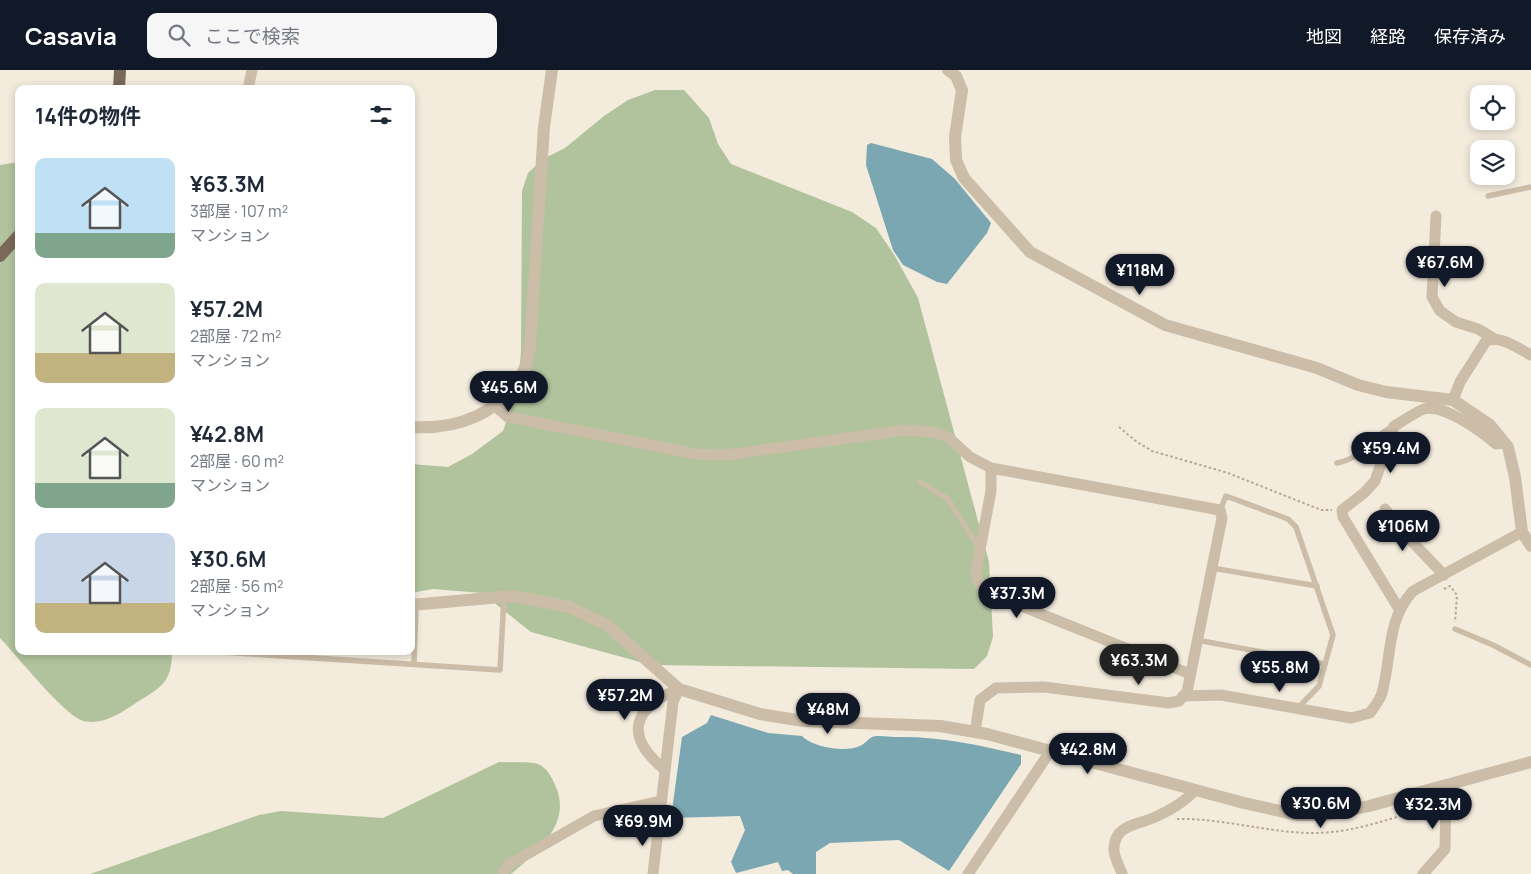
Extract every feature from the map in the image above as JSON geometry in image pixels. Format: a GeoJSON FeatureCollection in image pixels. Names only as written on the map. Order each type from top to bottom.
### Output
{"type":"FeatureCollection","features":[{"type":"Feature","properties":{"kind":"main road"},"geometry":{"type":"LineString","coordinates":[[120,70],[120,85]]}},
{"type":"Feature","properties":{"kind":"main road"},"geometry":{"type":"LineString","coordinates":[[0,256],[15,239]]}},
{"type":"Feature","properties":{"kind":"street"},"geometry":{"type":"LineString","coordinates":[[249,85],[252,70]]}},
{"type":"Feature","properties":{"kind":"street"},"geometry":{"type":"LineString","coordinates":[[415,427],[450,426],[479,416],[502,402],[523,372],[530,346],[544,127],[552,70]]}},
{"type":"Feature","properties":{"kind":"street"},"geometry":{"type":"LineString","coordinates":[[948,70],[956,76],[962,90],[955,137],[956,160],[964,178],[1030,252],[1165,325],[1317,368],[1358,385],[1386,392],[1453,400],[1490,425],[1508,447],[1515,477],[1522,532],[1531,546]]}},
{"type":"Feature","properties":{"kind":"street"},"geometry":{"type":"LineString","coordinates":[[1436,216],[1432,296],[1440,311],[1456,322],[1478,329],[1493,338],[1503,340],[1531,354]]}},
{"type":"Feature","properties":{"kind":"street"},"geometry":{"type":"LineString","coordinates":[[1453,400],[1460,382],[1478,352],[1486,341],[1493,338]]}},
{"type":"Feature","properties":{"kind":"street"},"geometry":{"type":"LineString","coordinates":[[495,406],[508,418],[696,454],[726,456],[906,430],[932,432],[948,437],[970,457],[991,468],[1220,510],[1222,518],[1187,692],[1179,701],[1169,704],[1057,687],[996,688],[980,700],[975,732]]}},
{"type":"Feature","properties":{"kind":"street"},"geometry":{"type":"LineString","coordinates":[[1399,609],[1343,517],[1342,510],[1364,493],[1375,481],[1394,426],[1425,409],[1440,409],[1484,433],[1496,444],[1504,443]]}},
{"type":"Feature","properties":{"kind":"street"},"geometry":{"type":"LineString","coordinates":[[991,468],[991,491],[976,571],[978,581],[984,591],[1190,674]]}},
{"type":"Feature","properties":{"kind":"street"},"geometry":{"type":"LineString","coordinates":[[1385,509],[1401,530],[1444,575]]}},
{"type":"Feature","properties":{"kind":"street"},"geometry":{"type":"LineString","coordinates":[[1183,696],[1221,695],[1351,718],[1370,713],[1382,694],[1399,609],[1413,592],[1522,532]]}},
{"type":"Feature","properties":{"kind":"street"},"geometry":{"type":"LineString","coordinates":[[415,605],[513,596],[569,607],[607,625],[679,689],[760,714],[803,721],[931,725],[975,732],[1051,750],[1244,804],[1298,815],[1327,815],[1369,806],[1531,762]]}},
{"type":"Feature","properties":{"kind":"street"},"geometry":{"type":"LineString","coordinates":[[653,874],[673,702],[679,689]]}},
{"type":"Feature","properties":{"kind":"street"},"geometry":{"type":"LineString","coordinates":[[664,769],[654,761],[640,741],[637,731],[639,718],[645,708],[663,696],[679,689]]}},
{"type":"Feature","properties":{"kind":"street"},"geometry":{"type":"LineString","coordinates":[[968,874],[1051,750]]}},
{"type":"Feature","properties":{"kind":"street"},"geometry":{"type":"LineString","coordinates":[[1423,874],[1445,849],[1446,786]]}},
{"type":"Feature","properties":{"kind":"street"},"geometry":{"type":"LineString","coordinates":[[1122,874],[1114,850],[1116,836],[1126,826],[1153,818],[1187,800],[1195,790]]}},
{"type":"Feature","properties":{"kind":"street"},"geometry":{"type":"LineString","coordinates":[[503,874],[508,865],[594,816],[660,802]]}},
{"type":"Feature","properties":{"kind":"lane"},"geometry":{"type":"LineString","coordinates":[[1488,196],[1531,187]]}},
{"type":"Feature","properties":{"kind":"lane"},"geometry":{"type":"LineString","coordinates":[[1337,463],[1358,455],[1370,446],[1383,431],[1394,426]]}},
{"type":"Feature","properties":{"kind":"lane"},"geometry":{"type":"LineString","coordinates":[[920,482],[948,499],[980,550]]}},
{"type":"Feature","properties":{"kind":"lane"},"geometry":{"type":"LineString","coordinates":[[1220,510],[1226,496],[1288,519],[1296,527],[1333,634],[1319,686],[1298,709]]}},
{"type":"Feature","properties":{"kind":"lane"},"geometry":{"type":"LineString","coordinates":[[1212,568],[1317,586]]}},
{"type":"Feature","properties":{"kind":"lane"},"geometry":{"type":"LineString","coordinates":[[265,655],[500,670],[504,597]]}},
{"type":"Feature","properties":{"kind":"lane"},"geometry":{"type":"LineString","coordinates":[[1455,629],[1493,645],[1531,666]]}},
{"type":"Feature","properties":{"kind":"lane"},"geometry":{"type":"LineString","coordinates":[[1197,640],[1325,664]]}},
{"type":"Feature","properties":{"kind":"lane"},"geometry":{"type":"LineString","coordinates":[[324,655],[324,659]]}},
{"type":"Feature","properties":{"kind":"lane"},"geometry":{"type":"LineString","coordinates":[[414,655],[414,664]]}},
{"type":"Feature","properties":{"kind":"path"},"geometry":{"type":"LineString","coordinates":[[1120,427],[1137,442],[1152,451],[1228,473],[1321,510],[1342,510]]}},
{"type":"Feature","properties":{"kind":"path"},"geometry":{"type":"LineString","coordinates":[[1442,589],[1450,586],[1457,595],[1455,629]]}},
{"type":"Feature","properties":{"kind":"green space"},"geometry":{"type":"Polygon","coordinates":[[[655,90],[684,90],[709,118],[718,144],[731,164],[852,212],[876,228],[895,256],[918,298],[989,562],[993,637],[987,656],[974,669],[651,665],[531,632],[482,593],[433,589],[415,592],[415,464],[448,467],[472,454],[503,431],[517,391],[521,352],[522,191],[528,173],[543,159],[565,148],[604,116],[628,100],[655,90]]]}},
{"type":"Feature","properties":{"kind":"green space"},"geometry":{"type":"Polygon","coordinates":[[[15,163],[15,655],[0,638],[0,165],[15,163]]]}},
{"type":"Feature","properties":{"kind":"green space"},"geometry":{"type":"Polygon","coordinates":[[[15,655],[172,655],[168,675],[156,690],[121,713],[97,722],[81,720],[73,715],[40,683],[15,655]]]}},
{"type":"Feature","properties":{"kind":"green space"},"geometry":{"type":"Polygon","coordinates":[[[499,762],[541,765],[552,779],[559,799],[560,812],[550,835],[532,856],[511,874],[90,874],[259,815],[281,811],[383,818],[499,762]]]}},
{"type":"Feature","properties":{"kind":"water"},"geometry":{"type":"Polygon","coordinates":[[[871,143],[932,159],[955,179],[991,223],[987,233],[947,284],[937,282],[903,265],[893,250],[866,165],[867,145],[871,143]]]}},
{"type":"Feature","properties":{"kind":"water"},"geometry":{"type":"Polygon","coordinates":[[[711,715],[768,733],[802,736],[813,743],[830,748],[854,748],[862,745],[874,736],[927,738],[1021,755],[1021,764],[949,871],[899,840],[830,843],[816,852],[816,874],[793,874],[788,870],[782,871],[778,862],[736,873],[731,862],[745,830],[740,816],[671,818],[682,737],[707,723],[711,715]]]}}]}
